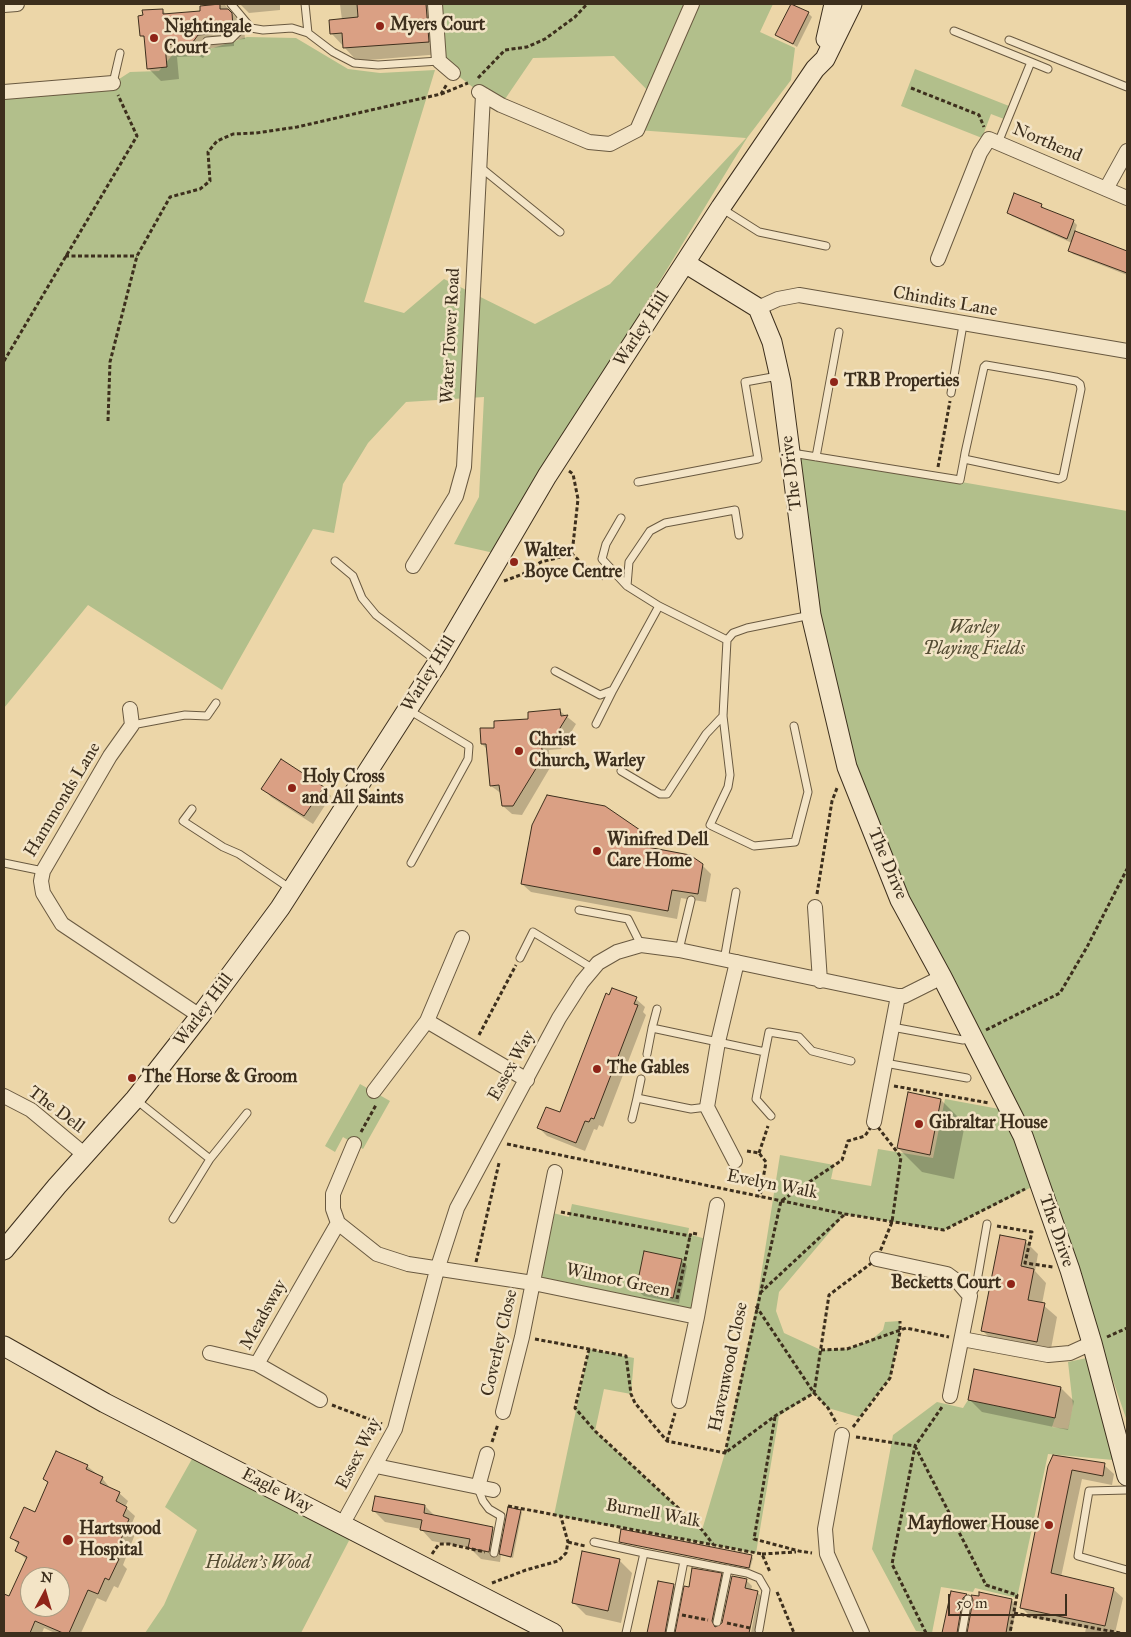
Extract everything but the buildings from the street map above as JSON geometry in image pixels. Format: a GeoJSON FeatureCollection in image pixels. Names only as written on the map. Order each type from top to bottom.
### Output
{"type":"FeatureCollection","features":[{"type":"Feature","properties":{"kind":"street"},"geometry":{"type":"LineString","coordinates":[[4,4],[17,4]]}},
{"type":"Feature","properties":{"kind":"street"},"geometry":{"type":"LineString","coordinates":[[435,4],[439,61],[453,73]]}},
{"type":"Feature","properties":{"kind":"street","name":"Water Tower Road"},"geometry":{"type":"LineString","coordinates":[[413,566],[456,496],[464,467],[481,93],[589,142],[610,144],[637,130],[692,4]]}},
{"type":"Feature","properties":{"kind":"street"},"geometry":{"type":"LineString","coordinates":[[826,4],[828,30]]}},
{"type":"Feature","properties":{"kind":"street","name":"Warley Hill"},"geometry":{"type":"LineString","coordinates":[[815,69],[828,30],[834,4]]}},
{"type":"Feature","properties":{"kind":"street","name":"Warley Hill"},"geometry":{"type":"LineString","coordinates":[[4,1250],[135,1099],[200,1016],[292,889],[438,662],[557,460],[721,207],[815,69],[825,59],[852,4]]}},
{"type":"Feature","properties":{"kind":"street"},"geometry":{"type":"LineString","coordinates":[[4,92],[113,83]]}},
{"type":"Feature","properties":{"kind":"street","name":"Northend"},"geometry":{"type":"LineString","coordinates":[[938,259],[980,153],[994,141],[1127,198]]}},
{"type":"Feature","properties":{"kind":"street"},"geometry":{"type":"LineString","coordinates":[[1106,189],[1127,151]]}},
{"type":"Feature","properties":{"kind":"street"},"geometry":{"type":"LineString","coordinates":[[685,263],[758,308]]}},
{"type":"Feature","properties":{"kind":"street","name":"Chindits Lane"},"geometry":{"type":"LineString","coordinates":[[758,308],[778,298],[799,295],[963,325],[1127,351]]}},
{"type":"Feature","properties":{"kind":"street","name":"The Drive"},"geometry":{"type":"LineString","coordinates":[[758,308],[772,342],[790,452],[811,615],[847,766],[900,900],[942,977],[968,1038],[1023,1136],[1070,1270],[1092,1343],[1127,1476]]}},
{"type":"Feature","properties":{"kind":"street"},"geometry":{"type":"LineString","coordinates":[[130,708],[132,725]]}},
{"type":"Feature","properties":{"kind":"street","name":"Hammonds Lane"},"geometry":{"type":"LineString","coordinates":[[132,725],[110,756],[42,871],[43,893],[62,924],[200,1016]]}},
{"type":"Feature","properties":{"kind":"street"},"geometry":{"type":"LineString","coordinates":[[816,907],[820,980]]}},
{"type":"Feature","properties":{"kind":"street"},"geometry":{"type":"LineString","coordinates":[[374,1091],[428,1021],[462,938]]}},
{"type":"Feature","properties":{"kind":"street","name":"Essex Way"},"geometry":{"type":"LineString","coordinates":[[342,1525],[395,1429],[438,1270],[457,1208],[559,1018],[592,968],[617,952],[641,946],[679,950],[898,996]]}},
{"type":"Feature","properties":{"kind":"street"},"geometry":{"type":"LineString","coordinates":[[730,961],[707,1108],[735,1161]]}},
{"type":"Feature","properties":{"kind":"street"},"geometry":{"type":"LineString","coordinates":[[874,1122],[898,996],[904,996],[942,977]]}},
{"type":"Feature","properties":{"kind":"street"},"geometry":{"type":"LineString","coordinates":[[428,1021],[527,1080]]}},
{"type":"Feature","properties":{"kind":"street","name":"The Dell"},"geometry":{"type":"LineString","coordinates":[[4,1096],[31,1110],[85,1155]]}},
{"type":"Feature","properties":{"kind":"street"},"geometry":{"type":"LineString","coordinates":[[354,1144],[334,1194],[333,1209],[338,1223],[378,1254],[408,1264],[438,1270]]}},
{"type":"Feature","properties":{"kind":"street"},"geometry":{"type":"LineString","coordinates":[[533,1283],[555,1172]]}},
{"type":"Feature","properties":{"kind":"street"},"geometry":{"type":"LineString","coordinates":[[679,1401],[717,1205]]}},
{"type":"Feature","properties":{"kind":"street","name":"Meadsway"},"geometry":{"type":"LineString","coordinates":[[320,1400],[257,1364],[338,1223]]}},
{"type":"Feature","properties":{"kind":"street"},"geometry":{"type":"LineString","coordinates":[[877,1260],[947,1274],[958,1282],[970,1296],[950,1396]]}},
{"type":"Feature","properties":{"kind":"street","name":"Wilmot Green"},"geometry":{"type":"LineString","coordinates":[[438,1270],[533,1283],[696,1317]]}},
{"type":"Feature","properties":{"kind":"street","name":"Coverley Close"},"geometry":{"type":"LineString","coordinates":[[503,1412],[533,1283]]}},
{"type":"Feature","properties":{"kind":"street"},"geometry":{"type":"LineString","coordinates":[[962,1339],[1048,1355],[1070,1353],[1092,1343]]}},
{"type":"Feature","properties":{"kind":"street","name":"Eagle Way"},"geometry":{"type":"LineString","coordinates":[[4,1346],[105,1403],[553,1633]]}},
{"type":"Feature","properties":{"kind":"street"},"geometry":{"type":"LineString","coordinates":[[210,1354],[257,1364]]}},
{"type":"Feature","properties":{"kind":"street"},"geometry":{"type":"LineString","coordinates":[[845,1436],[825,1529],[827,1554],[862,1633]]}},
{"type":"Feature","properties":{"kind":"street"},"geometry":{"type":"LineString","coordinates":[[478,1487],[487,1454]]}},
{"type":"Feature","properties":{"kind":"street"},"geometry":{"type":"LineString","coordinates":[[376,1466],[493,1490]]}},
{"type":"Feature","properties":{"kind":"lane"},"geometry":{"type":"LineString","coordinates":[[231,4],[244,22],[251,28],[263,30],[292,28],[308,32],[333,52],[354,63],[439,61]]}},
{"type":"Feature","properties":{"kind":"lane"},"geometry":{"type":"LineString","coordinates":[[305,4],[308,32]]}},
{"type":"Feature","properties":{"kind":"lane"},"geometry":{"type":"LineString","coordinates":[[207,41],[231,39],[240,30],[244,22]]}},
{"type":"Feature","properties":{"kind":"lane"},"geometry":{"type":"LineString","coordinates":[[954,31],[1048,69]]}},
{"type":"Feature","properties":{"kind":"lane"},"geometry":{"type":"LineString","coordinates":[[1009,40],[1127,87]]}},
{"type":"Feature","properties":{"kind":"lane"},"geometry":{"type":"LineString","coordinates":[[113,83],[120,53]]}},
{"type":"Feature","properties":{"kind":"lane"},"geometry":{"type":"LineString","coordinates":[[994,141],[1031,62]]}},
{"type":"Feature","properties":{"kind":"lane"},"geometry":{"type":"LineString","coordinates":[[478,166],[560,232]]}},
{"type":"Feature","properties":{"kind":"lane"},"geometry":{"type":"LineString","coordinates":[[721,207],[759,232],[826,246]]}},
{"type":"Feature","properties":{"kind":"lane"},"geometry":{"type":"LineString","coordinates":[[951,393],[963,325]]}},
{"type":"Feature","properties":{"kind":"lane"},"geometry":{"type":"LineString","coordinates":[[816,457],[839,332]]}},
{"type":"Feature","properties":{"kind":"lane"},"geometry":{"type":"LineString","coordinates":[[790,452],[960,480],[964,459],[986,365],[1076,381],[1080,384],[1082,389],[1063,478],[1060,479],[964,459]]}},
{"type":"Feature","properties":{"kind":"lane"},"geometry":{"type":"LineString","coordinates":[[638,482],[758,459],[745,382],[778,376]]}},
{"type":"Feature","properties":{"kind":"lane"},"geometry":{"type":"LineString","coordinates":[[627,586],[629,562],[650,531],[666,523],[735,510],[739,535]]}},
{"type":"Feature","properties":{"kind":"lane"},"geometry":{"type":"LineString","coordinates":[[621,518],[606,544],[602,559],[627,586],[660,606],[728,640]]}},
{"type":"Feature","properties":{"kind":"lane"},"geometry":{"type":"LineString","coordinates":[[335,561],[353,576],[362,598],[376,615],[438,662]]}},
{"type":"Feature","properties":{"kind":"lane"},"geometry":{"type":"LineString","coordinates":[[596,724],[660,606]]}},
{"type":"Feature","properties":{"kind":"lane"},"geometry":{"type":"LineString","coordinates":[[794,726],[808,792],[795,842],[754,846],[710,825],[729,781],[723,716],[728,640],[733,633],[747,628],[811,615]]}},
{"type":"Feature","properties":{"kind":"lane"},"geometry":{"type":"LineString","coordinates":[[555,671],[600,695],[614,690]]}},
{"type":"Feature","properties":{"kind":"lane"},"geometry":{"type":"LineString","coordinates":[[132,725],[186,715],[207,716],[216,703]]}},
{"type":"Feature","properties":{"kind":"lane"},"geometry":{"type":"LineString","coordinates":[[407,709],[469,746],[468,759],[411,863]]}},
{"type":"Feature","properties":{"kind":"lane"},"geometry":{"type":"LineString","coordinates":[[621,771],[660,794],[667,794],[706,734],[723,716]]}},
{"type":"Feature","properties":{"kind":"lane"},"geometry":{"type":"LineString","coordinates":[[192,809],[183,822],[223,847],[239,854],[292,889]]}},
{"type":"Feature","properties":{"kind":"lane"},"geometry":{"type":"LineString","coordinates":[[4,862],[42,871]]}},
{"type":"Feature","properties":{"kind":"lane"},"geometry":{"type":"LineString","coordinates":[[730,961],[736,892]]}},
{"type":"Feature","properties":{"kind":"lane"},"geometry":{"type":"LineString","coordinates":[[679,950],[691,900]]}},
{"type":"Feature","properties":{"kind":"lane"},"geometry":{"type":"LineString","coordinates":[[579,910],[628,919],[641,946]]}},
{"type":"Feature","properties":{"kind":"lane"},"geometry":{"type":"LineString","coordinates":[[520,958],[533,932],[592,968]]}},
{"type":"Feature","properties":{"kind":"lane"},"geometry":{"type":"LineString","coordinates":[[647,1054],[656,1009]]}},
{"type":"Feature","properties":{"kind":"lane"},"geometry":{"type":"LineString","coordinates":[[892,1027],[968,1038]]}},
{"type":"Feature","properties":{"kind":"lane"},"geometry":{"type":"LineString","coordinates":[[652,1028],[766,1052]]}},
{"type":"Feature","properties":{"kind":"lane"},"geometry":{"type":"LineString","coordinates":[[771,1116],[756,1099],[769,1032],[800,1037],[812,1051],[851,1061]]}},
{"type":"Feature","properties":{"kind":"lane"},"geometry":{"type":"LineString","coordinates":[[885,1063],[967,1078]]}},
{"type":"Feature","properties":{"kind":"lane"},"geometry":{"type":"LineString","coordinates":[[632,1119],[641,1079]]}},
{"type":"Feature","properties":{"kind":"lane"},"geometry":{"type":"LineString","coordinates":[[637,1098],[691,1109],[707,1108]]}},
{"type":"Feature","properties":{"kind":"lane"},"geometry":{"type":"LineString","coordinates":[[135,1099],[210,1159]]}},
{"type":"Feature","properties":{"kind":"lane"},"geometry":{"type":"LineString","coordinates":[[173,1219],[210,1159],[247,1114]]}},
{"type":"Feature","properties":{"kind":"lane"},"geometry":{"type":"LineString","coordinates":[[970,1296],[976,1287],[987,1224]]}},
{"type":"Feature","properties":{"kind":"lane"},"geometry":{"type":"LineString","coordinates":[[478,1487],[482,1501],[489,1510],[501,1516],[494,1552]]}},
{"type":"Feature","properties":{"kind":"lane"},"geometry":{"type":"LineString","coordinates":[[1127,1490],[1089,1491],[1078,1556],[1127,1570]]}},
{"type":"Feature","properties":{"kind":"lane"},"geometry":{"type":"LineString","coordinates":[[594,1542],[728,1569],[759,1578],[766,1590],[759,1630]]}},
{"type":"Feature","properties":{"kind":"lane"},"geometry":{"type":"LineString","coordinates":[[626,1633],[644,1553]]}},
{"type":"Feature","properties":{"kind":"lane"},"geometry":{"type":"LineString","coordinates":[[670,1633],[684,1560]]}},
{"type":"Feature","properties":{"kind":"lane"},"geometry":{"type":"LineString","coordinates":[[717,1622],[728,1569]]}},
{"type":"Feature","properties":{"kind":"lane"},"geometry":{"type":"LineString","coordinates":[[962,1633],[968,1599]]}},
{"type":"Feature","properties":{"kind":"path"},"geometry":{"type":"LineString","coordinates":[[108,421],[110,362],[137,256],[170,197],[200,189],[210,181],[208,152],[217,141],[233,134],[256,134],[297,127],[441,94],[476,80],[505,50],[526,47],[545,39],[574,18],[587,4]]}},
{"type":"Feature","properties":{"kind":"path"},"geometry":{"type":"LineString","coordinates":[[441,94],[453,73]]}},
{"type":"Feature","properties":{"kind":"path"},"geometry":{"type":"LineString","coordinates":[[4,361],[64,256],[137,136],[113,83]]}},
{"type":"Feature","properties":{"kind":"path"},"geometry":{"type":"LineString","coordinates":[[911,88],[979,115],[994,141]]}},
{"type":"Feature","properties":{"kind":"path"},"geometry":{"type":"LineString","coordinates":[[64,256],[137,256]]}},
{"type":"Feature","properties":{"kind":"path"},"geometry":{"type":"LineString","coordinates":[[937,477],[951,393]]}},
{"type":"Feature","properties":{"kind":"path"},"geometry":{"type":"LineString","coordinates":[[557,460],[573,474],[578,499],[572,554]]}},
{"type":"Feature","properties":{"kind":"path"},"geometry":{"type":"LineString","coordinates":[[486,580],[503,582],[523,574],[541,562],[572,554]]}},
{"type":"Feature","properties":{"kind":"path"},"geometry":{"type":"LineString","coordinates":[[572,554],[591,572],[620,588],[627,586]]}},
{"type":"Feature","properties":{"kind":"path"},"geometry":{"type":"LineString","coordinates":[[816,907],[832,801],[847,766]]}},
{"type":"Feature","properties":{"kind":"path"},"geometry":{"type":"LineString","coordinates":[[968,1038],[1060,993],[1087,947],[1127,869]]}},
{"type":"Feature","properties":{"kind":"path"},"geometry":{"type":"LineString","coordinates":[[473,1047],[520,958]]}},
{"type":"Feature","properties":{"kind":"path"},"geometry":{"type":"LineString","coordinates":[[881,1084],[1008,1107]]}},
{"type":"Feature","properties":{"kind":"path"},"geometry":{"type":"LineString","coordinates":[[354,1144],[381,1096],[374,1091]]}},
{"type":"Feature","properties":{"kind":"path"},"geometry":{"type":"LineString","coordinates":[[759,1153],[771,1116]]}},
{"type":"Feature","properties":{"kind":"path"},"geometry":{"type":"LineString","coordinates":[[781,1201],[842,1160],[848,1141],[865,1136],[874,1122],[901,1157],[892,1222],[877,1260],[829,1295],[814,1393]]}},
{"type":"Feature","properties":{"kind":"path","name":"Evelyn Walk"},"geometry":{"type":"LineString","coordinates":[[492,1140],[845,1214],[944,1230],[1040,1183]]}},
{"type":"Feature","properties":{"kind":"path"},"geometry":{"type":"LineString","coordinates":[[728,1148],[759,1153],[766,1162],[760,1197]]}},
{"type":"Feature","properties":{"kind":"path"},"geometry":{"type":"LineString","coordinates":[[473,1274],[499,1162]]}},
{"type":"Feature","properties":{"kind":"path","name":"Havenwood Close"},"geometry":{"type":"LineString","coordinates":[[667,1441],[725,1453],[781,1201]]}},
{"type":"Feature","properties":{"kind":"path"},"geometry":{"type":"LineString","coordinates":[[548,1210],[690,1236],[691,1233],[712,1237]]}},
{"type":"Feature","properties":{"kind":"path"},"geometry":{"type":"LineString","coordinates":[[845,1214],[760,1293],[756,1307],[814,1393],[828,1408],[845,1436]]}},
{"type":"Feature","properties":{"kind":"path"},"geometry":{"type":"LineString","coordinates":[[987,1224],[1032,1232],[1026,1262],[1070,1270]]}},
{"type":"Feature","properties":{"kind":"path"},"geometry":{"type":"LineString","coordinates":[[675,1312],[690,1236]]}},
{"type":"Feature","properties":{"kind":"path"},"geometry":{"type":"LineString","coordinates":[[845,1436],[890,1378],[900,1332],[900,1321]]}},
{"type":"Feature","properties":{"kind":"path"},"geometry":{"type":"LineString","coordinates":[[821,1350],[847,1349],[900,1332],[906,1328],[962,1339]]}},
{"type":"Feature","properties":{"kind":"path"},"geometry":{"type":"LineString","coordinates":[[1092,1343],[1127,1328]]}},
{"type":"Feature","properties":{"kind":"path"},"geometry":{"type":"LineString","coordinates":[[522,1336],[626,1356],[631,1394],[635,1403],[667,1441]]}},
{"type":"Feature","properties":{"kind":"path","name":"Burnell Walk"},"geometry":{"type":"LineString","coordinates":[[482,1501],[714,1544],[702,1530],[594,1431],[576,1408],[589,1350]]}},
{"type":"Feature","properties":{"kind":"path"},"geometry":{"type":"LineString","coordinates":[[725,1453],[775,1416],[814,1393]]}},
{"type":"Feature","properties":{"kind":"path"},"geometry":{"type":"LineString","coordinates":[[926,1633],[892,1564],[915,1446],[950,1396]]}},
{"type":"Feature","properties":{"kind":"path"},"geometry":{"type":"LineString","coordinates":[[320,1400],[395,1429]]}},
{"type":"Feature","properties":{"kind":"path"},"geometry":{"type":"LineString","coordinates":[[667,1441],[679,1401]]}},
{"type":"Feature","properties":{"kind":"path"},"geometry":{"type":"LineString","coordinates":[[487,1454],[503,1412]]}},
{"type":"Feature","properties":{"kind":"path"},"geometry":{"type":"LineString","coordinates":[[775,1416],[754,1539],[799,1551],[827,1554]]}},
{"type":"Feature","properties":{"kind":"path"},"geometry":{"type":"LineString","coordinates":[[845,1436],[915,1446]]}},
{"type":"Feature","properties":{"kind":"path"},"geometry":{"type":"LineString","coordinates":[[915,1446],[986,1585],[1017,1594],[1010,1633]]}},
{"type":"Feature","properties":{"kind":"path"},"geometry":{"type":"LineString","coordinates":[[473,1592],[526,1570],[558,1561],[566,1553],[568,1542],[561,1516]]}},
{"type":"Feature","properties":{"kind":"path"},"geometry":{"type":"LineString","coordinates":[[422,1566],[439,1544],[494,1552]]}},
{"type":"Feature","properties":{"kind":"path"},"geometry":{"type":"LineString","coordinates":[[762,1554],[799,1551]]}},
{"type":"Feature","properties":{"kind":"path"},"geometry":{"type":"LineString","coordinates":[[1014,1613],[1120,1633]]}},
{"type":"Feature","properties":{"kind":"green space"},"geometry":{"type":"Polygon","coordinates":[[[435,4],[773,4],[760,32],[795,48],[791,80],[747,138],[494,553],[454,544],[479,497],[484,397],[406,402],[368,443],[343,484],[334,533],[313,529],[222,690],[88,605],[4,708],[4,92],[113,83],[130,72],[159,71],[174,53],[213,48],[247,37],[296,38],[348,69],[380,73],[435,70],[364,302],[404,313],[444,279],[535,324],[610,284],[746,138],[637,130],[652,95],[614,56],[533,58],[501,105],[479,92],[439,61],[435,4]]]}},
{"type":"Feature","properties":{"kind":"green space"},"geometry":{"type":"Polygon","coordinates":[[[915,69],[1009,106],[1004,119],[991,114],[982,138],[901,106],[915,69]]]}},
{"type":"Feature","properties":{"kind":"green space","name":"Warley Playing Fields"},"geometry":{"type":"Polygon","coordinates":[[[790,452],[1127,511],[1127,1421],[1028,1135],[1040,1183],[944,1230],[845,1214],[779,1292],[776,1311],[784,1333],[821,1350],[847,1349],[870,1341],[883,1330],[885,1322],[900,1321],[900,1332],[890,1378],[859,1417],[828,1408],[814,1393],[779,1416],[756,1553],[554,1515],[589,1349],[634,1358],[631,1394],[604,1389],[595,1431],[702,1530],[725,1453],[756,1307],[780,1155],[834,1165],[831,1179],[871,1186],[878,1149],[933,1158],[945,1099],[1010,1111],[847,767],[790,452]]]}},
{"type":"Feature","properties":{"kind":"green space"},"geometry":{"type":"Polygon","coordinates":[[[360,1084],[390,1101],[363,1149],[343,1137],[335,1152],[325,1146],[360,1084]]]}},
{"type":"Feature","properties":{"kind":"green space"},"geometry":{"type":"Polygon","coordinates":[[[572,1204],[689,1228],[688,1234],[706,1239],[694,1311],[540,1279],[553,1213],[569,1217],[572,1204]],[[644,1251],[636,1290],[673,1298],[681,1259],[644,1251]]]}},
{"type":"Feature","properties":{"kind":"green space"},"geometry":{"type":"Polygon","coordinates":[[[1096,1356],[1124,1461],[1048,1454],[1017,1598],[975,1588],[973,1592],[941,1587],[932,1633],[916,1631],[872,1549],[893,1435],[937,1402],[963,1408],[968,1400],[1055,1418],[1052,1427],[1068,1429],[1073,1406],[1068,1362],[1096,1356]]]}},
{"type":"Feature","properties":{"kind":"green space","name":"Holden's Wood"},"geometry":{"type":"Polygon","coordinates":[[[197,1450],[354,1531],[301,1633],[145,1633],[164,1605],[197,1530],[165,1507],[197,1450]]]}},
{"type":"Feature","properties":{"kind":"place","name":"Myers Court"},"geometry":{"type":"Point","coordinates":[380,26]}},
{"type":"Feature","properties":{"kind":"place","name":"Nightingale Court"},"geometry":{"type":"Point","coordinates":[154,38]}},
{"type":"Feature","properties":{"kind":"place","name":"TRB Properties"},"geometry":{"type":"Point","coordinates":[834,382]}},
{"type":"Feature","properties":{"kind":"place","name":"Walter Boyce Centre"},"geometry":{"type":"Point","coordinates":[514,562]}},
{"type":"Feature","properties":{"kind":"place","name":"Christ Church, Warley"},"geometry":{"type":"Point","coordinates":[519,751]}},
{"type":"Feature","properties":{"kind":"place","name":"Holy Cross and All Saints"},"geometry":{"type":"Point","coordinates":[292,788]}},
{"type":"Feature","properties":{"kind":"place","name":"Winifred Dell Care Home"},"geometry":{"type":"Point","coordinates":[597,851]}},
{"type":"Feature","properties":{"kind":"place","name":"The Gables"},"geometry":{"type":"Point","coordinates":[597,1069]}},
{"type":"Feature","properties":{"kind":"place","name":"The Horse & Groom"},"geometry":{"type":"Point","coordinates":[132,1078]}},
{"type":"Feature","properties":{"kind":"place","name":"Gibraltar House"},"geometry":{"type":"Point","coordinates":[919,1124]}},
{"type":"Feature","properties":{"kind":"place","name":"Becketts Court"},"geometry":{"type":"Point","coordinates":[1011,1284]}},
{"type":"Feature","properties":{"kind":"place","name":"Mayflower House"},"geometry":{"type":"Point","coordinates":[1049,1525]}},
{"type":"Feature","properties":{"kind":"place","name":"Hartswood Hospital"},"geometry":{"type":"Point","coordinates":[68,1540]}}]}
